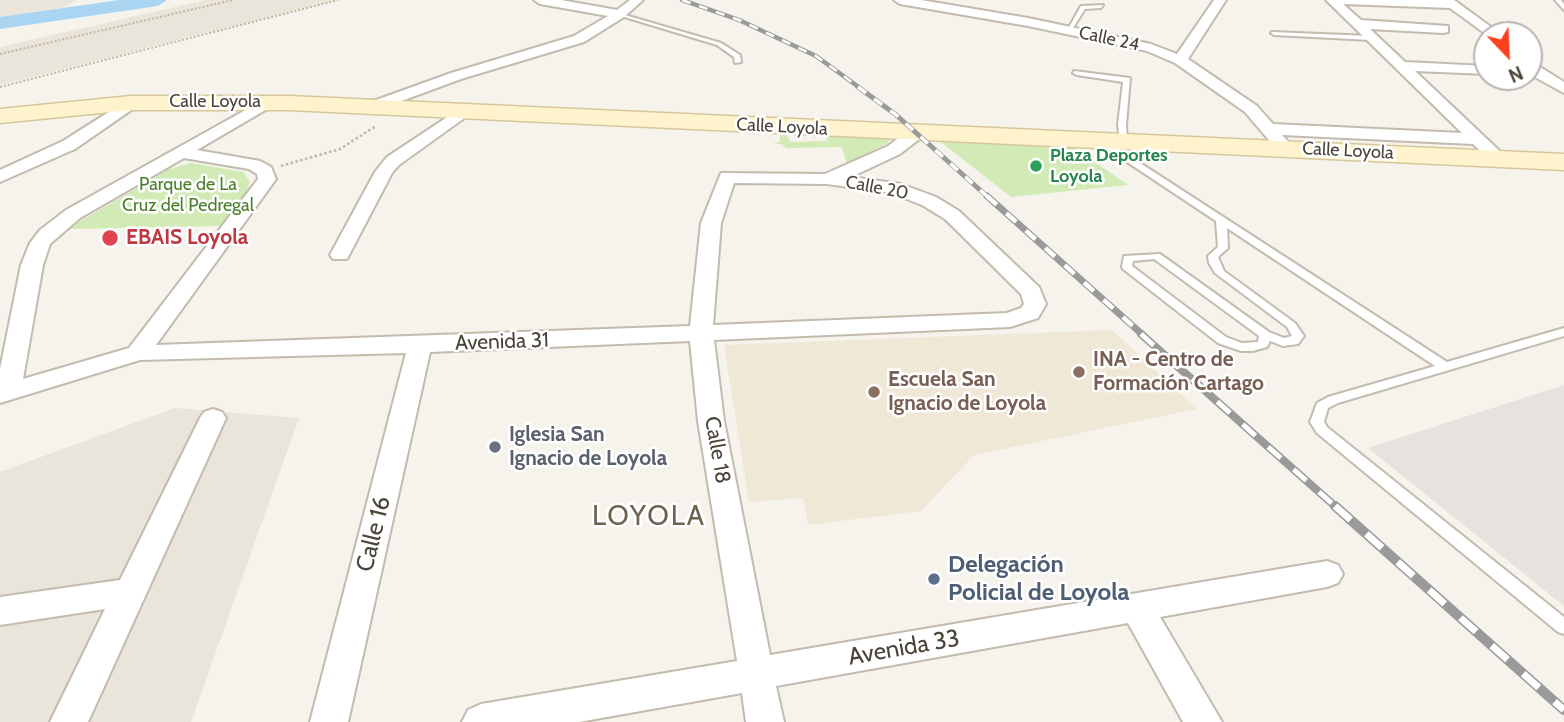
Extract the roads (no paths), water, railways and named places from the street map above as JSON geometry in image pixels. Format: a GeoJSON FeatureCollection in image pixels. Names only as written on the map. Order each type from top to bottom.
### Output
{"type":"FeatureCollection","features":[{"type":"Feature","properties":{"kind":"main road","name":"Calle Loyola"},"geometry":{"type":"LineString","coordinates":[[0,116],[131,103],[269,102],[1564,162]]}},
{"type":"Feature","properties":{"kind":"street"},"geometry":{"type":"LineString","coordinates":[[540,0],[620,14]]}},
{"type":"Feature","properties":{"kind":"street"},"geometry":{"type":"LineString","coordinates":[[371,107],[456,76],[579,39],[620,14],[637,0]]}},
{"type":"Feature","properties":{"kind":"street","name":"Calle 24"},"geometry":{"type":"LineString","coordinates":[[900,0],[1069,30],[1151,48],[1180,60],[1251,109],[1285,148]]}},
{"type":"Feature","properties":{"kind":"street"},"geometry":{"type":"LineString","coordinates":[[1180,60],[1220,0]]}},
{"type":"Feature","properties":{"kind":"street"},"geometry":{"type":"LineString","coordinates":[[1333,0],[1354,24],[1403,66],[1497,158]]}},
{"type":"Feature","properties":{"kind":"street"},"geometry":{"type":"LineString","coordinates":[[1343,0],[1450,3],[1475,21]]}},
{"type":"Feature","properties":{"kind":"street"},"geometry":{"type":"LineString","coordinates":[[1354,24],[1443,29]]}},
{"type":"Feature","properties":{"kind":"street"},"geometry":{"type":"LineString","coordinates":[[1403,66],[1473,68]]}},
{"type":"Feature","properties":{"kind":"street"},"geometry":{"type":"LineString","coordinates":[[1543,76],[1564,88]]}},
{"type":"Feature","properties":{"kind":"street"},"geometry":{"type":"LineString","coordinates":[[4,394],[32,265],[40,243],[73,214],[269,102]]}},
{"type":"Feature","properties":{"kind":"street"},"geometry":{"type":"LineString","coordinates":[[0,177],[69,145],[131,103]]}},
{"type":"Feature","properties":{"kind":"street"},"geometry":{"type":"LineString","coordinates":[[340,255],[384,172],[393,161],[464,111]]}},
{"type":"Feature","properties":{"kind":"street"},"geometry":{"type":"LineString","coordinates":[[1269,129],[1479,139]]}},
{"type":"Feature","properties":{"kind":"street","name":"Calle 20"},"geometry":{"type":"LineString","coordinates":[[827,179],[856,169],[894,150],[916,133]]}},
{"type":"Feature","properties":{"kind":"street"},"geometry":{"type":"LineString","coordinates":[[138,353],[264,187],[267,179],[265,171],[237,160],[179,152]]}},
{"type":"Feature","properties":{"kind":"street","name":"Calle 18"},"geometry":{"type":"LineString","coordinates":[[765,722],[711,421],[701,333],[711,223],[727,177],[827,179]]}},
{"type":"Feature","properties":{"kind":"street","name":"Calle 20"},"geometry":{"type":"LineString","coordinates":[[827,179],[894,188],[929,201],[952,215],[1031,292],[1035,304],[1030,313],[1010,320]]}},
{"type":"Feature","properties":{"kind":"street","name":"Avenida 31"},"geometry":{"type":"LineString","coordinates":[[4,394],[138,353],[420,345],[1010,320]]}},
{"type":"Feature","properties":{"kind":"street","name":"Calle 16"},"geometry":{"type":"LineString","coordinates":[[329,722],[420,345]]}},
{"type":"Feature","properties":{"kind":"street"},"geometry":{"type":"LineString","coordinates":[[69,722],[213,418]]}},
{"type":"Feature","properties":{"kind":"street","name":"Avenida 33"},"geometry":{"type":"LineString","coordinates":[[481,722],[1327,574]]}},
{"type":"Feature","properties":{"kind":"street"},"geometry":{"type":"LineString","coordinates":[[0,611],[130,592]]}},
{"type":"Feature","properties":{"kind":"street"},"geometry":{"type":"LineString","coordinates":[[1136,607],[1203,722]]}},
{"type":"Feature","properties":{"kind":"lane"},"geometry":{"type":"LineString","coordinates":[[1560,0],[1564,8]]}},
{"type":"Feature","properties":{"kind":"lane"},"geometry":{"type":"LineString","coordinates":[[1069,30],[1083,7],[1101,6]]}},
{"type":"Feature","properties":{"kind":"lane"},"geometry":{"type":"LineString","coordinates":[[620,14],[719,44],[738,56],[737,62]]}},
{"type":"Feature","properties":{"kind":"lane"},"geometry":{"type":"LineString","coordinates":[[1274,33],[1371,38]]}},
{"type":"Feature","properties":{"kind":"lane"},"geometry":{"type":"LineString","coordinates":[[1077,73],[1127,81],[1122,114],[1124,141]]}},
{"type":"Feature","properties":{"kind":"lane"},"geometry":{"type":"LineString","coordinates":[[1099,140],[1445,367]]}},
{"type":"Feature","properties":{"kind":"lane"},"geometry":{"type":"LineString","coordinates":[[1221,220],[1223,247],[1213,256],[1220,273],[1291,325],[1298,336],[1294,341],[1283,342],[1265,335],[1156,256],[1128,258],[1127,267],[1222,340],[1241,347],[1253,347],[1263,344],[1265,335]]}},
{"type":"Feature","properties":{"kind":"lane"},"geometry":{"type":"LineString","coordinates":[[1564,332],[1333,400],[1322,406],[1317,422],[1322,430],[1564,627]]}},
{"type":"Feature","properties":{"kind":"waterway"},"geometry":{"type":"LineString","coordinates":[[0,23],[158,0]]}},
{"type":"Feature","properties":{"kind":"railway"},"geometry":{"type":"LineString","coordinates":[[682,0],[739,20],[816,56],[860,88]]}},
{"type":"Feature","properties":{"kind":"railway"},"geometry":{"type":"LineString","coordinates":[[858,87],[895,114],[989,198]]}},
{"type":"Feature","properties":{"kind":"railway"},"geometry":{"type":"LineString","coordinates":[[987,196],[1143,335]]}},
{"type":"Feature","properties":{"kind":"railway"},"geometry":{"type":"LineString","coordinates":[[1141,334],[1336,507]]}},
{"type":"Feature","properties":{"kind":"railway"},"geometry":{"type":"LineString","coordinates":[[1335,506],[1564,710]]}},
{"type":"Feature","properties":{"kind":"place","name":"Plaza Deportes Loyola"},"geometry":{"type":"Point","coordinates":[1036,166]}},
{"type":"Feature","properties":{"kind":"place","name":"EBAIS Loyola"},"geometry":{"type":"Point","coordinates":[110,238]}},
{"type":"Feature","properties":{"kind":"place","name":"INA - Centro de Formación Cartago"},"geometry":{"type":"Point","coordinates":[1079,372]}},
{"type":"Feature","properties":{"kind":"place","name":"Escuela San Ignacio de Loyola"},"geometry":{"type":"Point","coordinates":[874,392]}},
{"type":"Feature","properties":{"kind":"place","name":"Iglesia San Ignacio de Loyola"},"geometry":{"type":"Point","coordinates":[495,447]}},
{"type":"Feature","properties":{"kind":"place","name":"Delegación Policial de Loyola"},"geometry":{"type":"Point","coordinates":[934,579]}},
{"type":"Feature","properties":{"kind":"district","name":"LOYOLA"},"geometry":{"type":"Point","coordinates":[649,517]}},
{"type":"Feature","properties":{"kind":"park label","name":"Parque de La Cruz del Pedregal"},"geometry":{"type":"Point","coordinates":[188,195]}}]}
